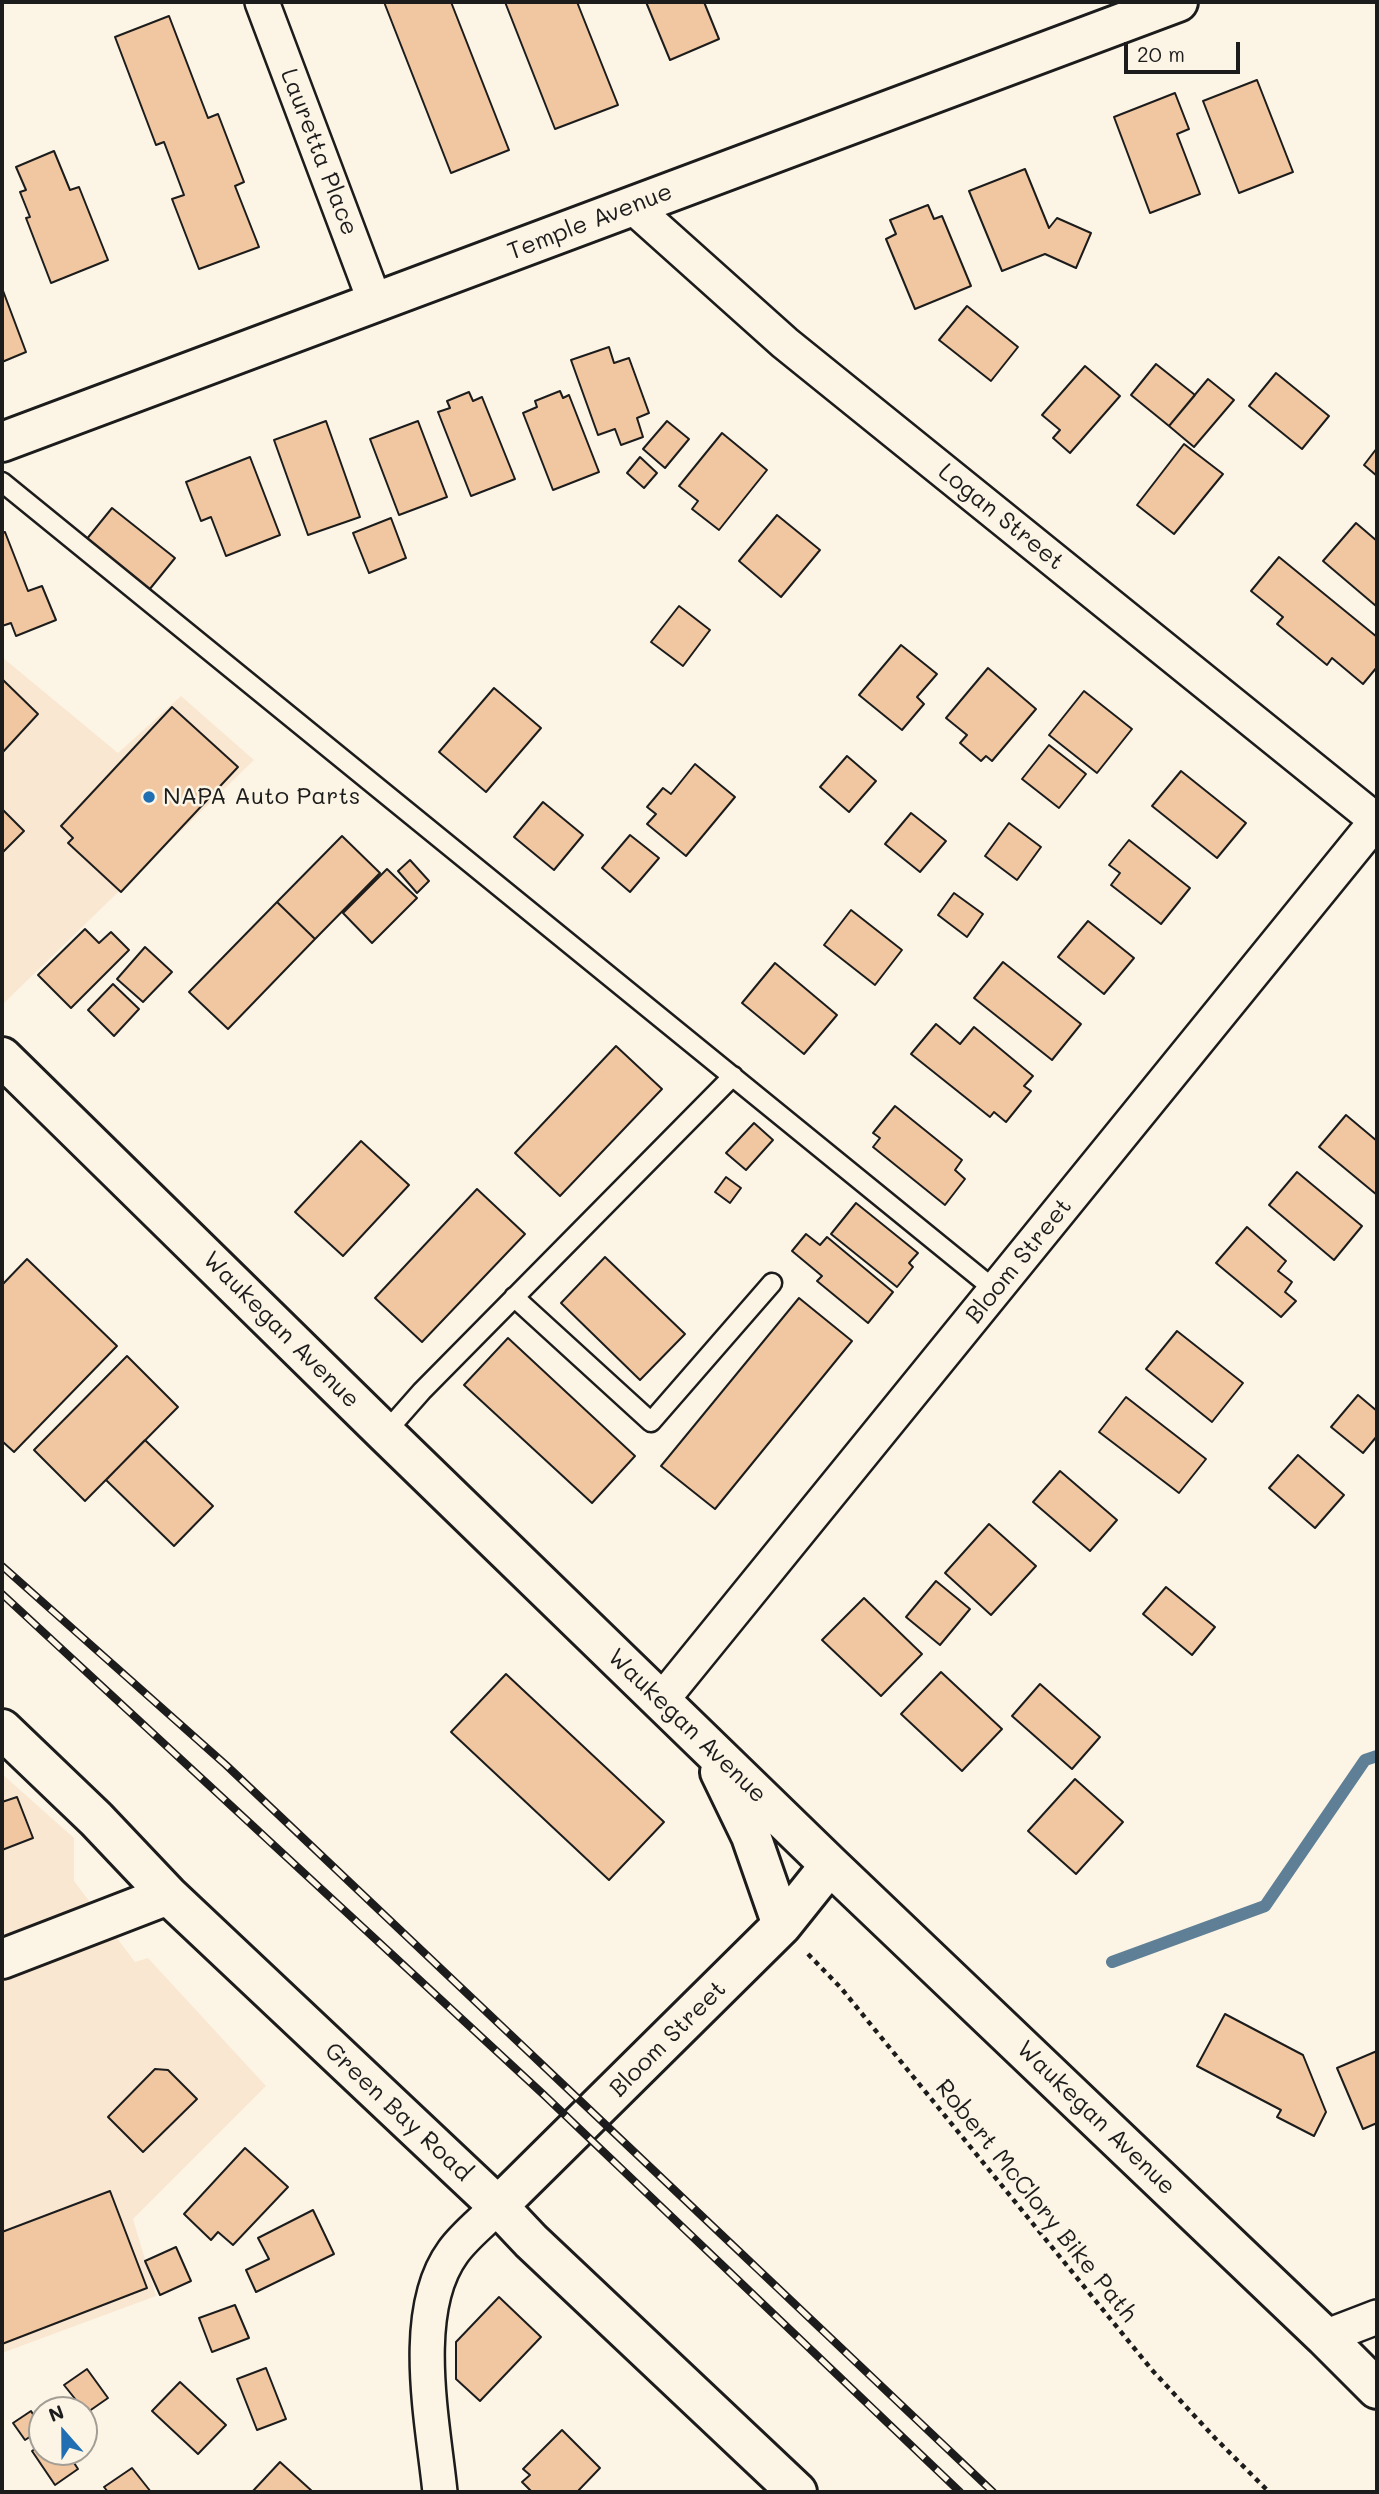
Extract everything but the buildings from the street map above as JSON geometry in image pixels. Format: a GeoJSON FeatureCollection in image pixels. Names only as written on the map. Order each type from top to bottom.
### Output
{"type":"FeatureCollection","features":[{"type":"Feature","properties":{"kind":"main road","name":"Temple Avenue"},"geometry":{"type":"LineString","coordinates":[[2,442],[1178,2]]}},
{"type":"Feature","properties":{"kind":"main road","name":"Waukegan Avenue"},"geometry":{"type":"LineString","coordinates":[[2,1057],[830,1865],[1377,2389]]}},
{"type":"Feature","properties":{"kind":"main road","name":"Green Bay Road"},"geometry":{"type":"LineString","coordinates":[[2,1729],[96,1819],[167,1895],[797,2492]]}},
{"type":"Feature","properties":{"kind":"main road"},"geometry":{"type":"LineString","coordinates":[[697,1736],[725,1779],[751,1836],[782,1925]]}},
{"type":"Feature","properties":{"kind":"main road","name":"Bloom Street"},"geometry":{"type":"LineString","coordinates":[[498,2206],[782,1925],[830,1865]]}},
{"type":"Feature","properties":{"kind":"main road"},"geometry":{"type":"LineString","coordinates":[[2,1959],[167,1895]]}},
{"type":"Feature","properties":{"kind":"street","name":"Lauretta Place"},"geometry":{"type":"LineString","coordinates":[[262,2],[375,302]]}},
{"type":"Feature","properties":{"kind":"street","name":"Logan Street"},"geometry":{"type":"LineString","coordinates":[[632,206],[785,343],[1377,820]]}},
{"type":"Feature","properties":{"kind":"street","name":"Bloom Street"},"geometry":{"type":"LineString","coordinates":[[661,1701],[1377,820]]}},
{"type":"Feature","properties":{"kind":"street"},"geometry":{"type":"LineString","coordinates":[[440,2492],[426,2363],[432,2294],[453,2252],[498,2206]]}},
{"type":"Feature","properties":{"kind":"street"},"geometry":{"type":"LineString","coordinates":[[1325,2337],[1377,2317]]}},
{"type":"Feature","properties":{"kind":"lane"},"geometry":{"type":"LineString","coordinates":[[2,482],[995,1290]]}},
{"type":"Feature","properties":{"kind":"lane"},"geometry":{"type":"LineString","coordinates":[[385,1433],[422,1391],[733,1076]]}},
{"type":"Feature","properties":{"kind":"lane"},"geometry":{"type":"LineString","coordinates":[[514,1297],[651,1422],[772,1283]]}},
{"type":"Feature","properties":{"kind":"path","name":"Robert McClory Bike Path"},"geometry":{"type":"LineString","coordinates":[[782,1925],[841,1988],[1152,2370],[1214,2438],[1269,2492]]}},
{"type":"Feature","properties":{"kind":"shaded area"},"geometry":{"type":"Polygon","coordinates":[[[2,657],[118,753],[181,696],[254,760],[2,1005],[2,657]]]}},
{"type":"Feature","properties":{"kind":"shaded area"},"geometry":{"type":"Polygon","coordinates":[[[2,1774],[74,1838],[74,1881],[135,1962],[148,1958],[266,2086],[133,2219],[156,2296],[2,2353],[2,1774]]]}},
{"type":"Feature","properties":{"kind":"waterway"},"geometry":{"type":"LineString","coordinates":[[1112,1962],[1265,1906],[1365,1760],[1377,1756]]}},
{"type":"Feature","properties":{"kind":"railway"},"geometry":{"type":"LineString","coordinates":[[2,1566],[226,1765],[993,2492]]}},
{"type":"Feature","properties":{"kind":"railway"},"geometry":{"type":"LineString","coordinates":[[2,1594],[544,2095],[960,2492]]}},
{"type":"Feature","properties":{"kind":"place","name":"NAPA Auto Parts"},"geometry":{"type":"Point","coordinates":[149,797]}}]}
